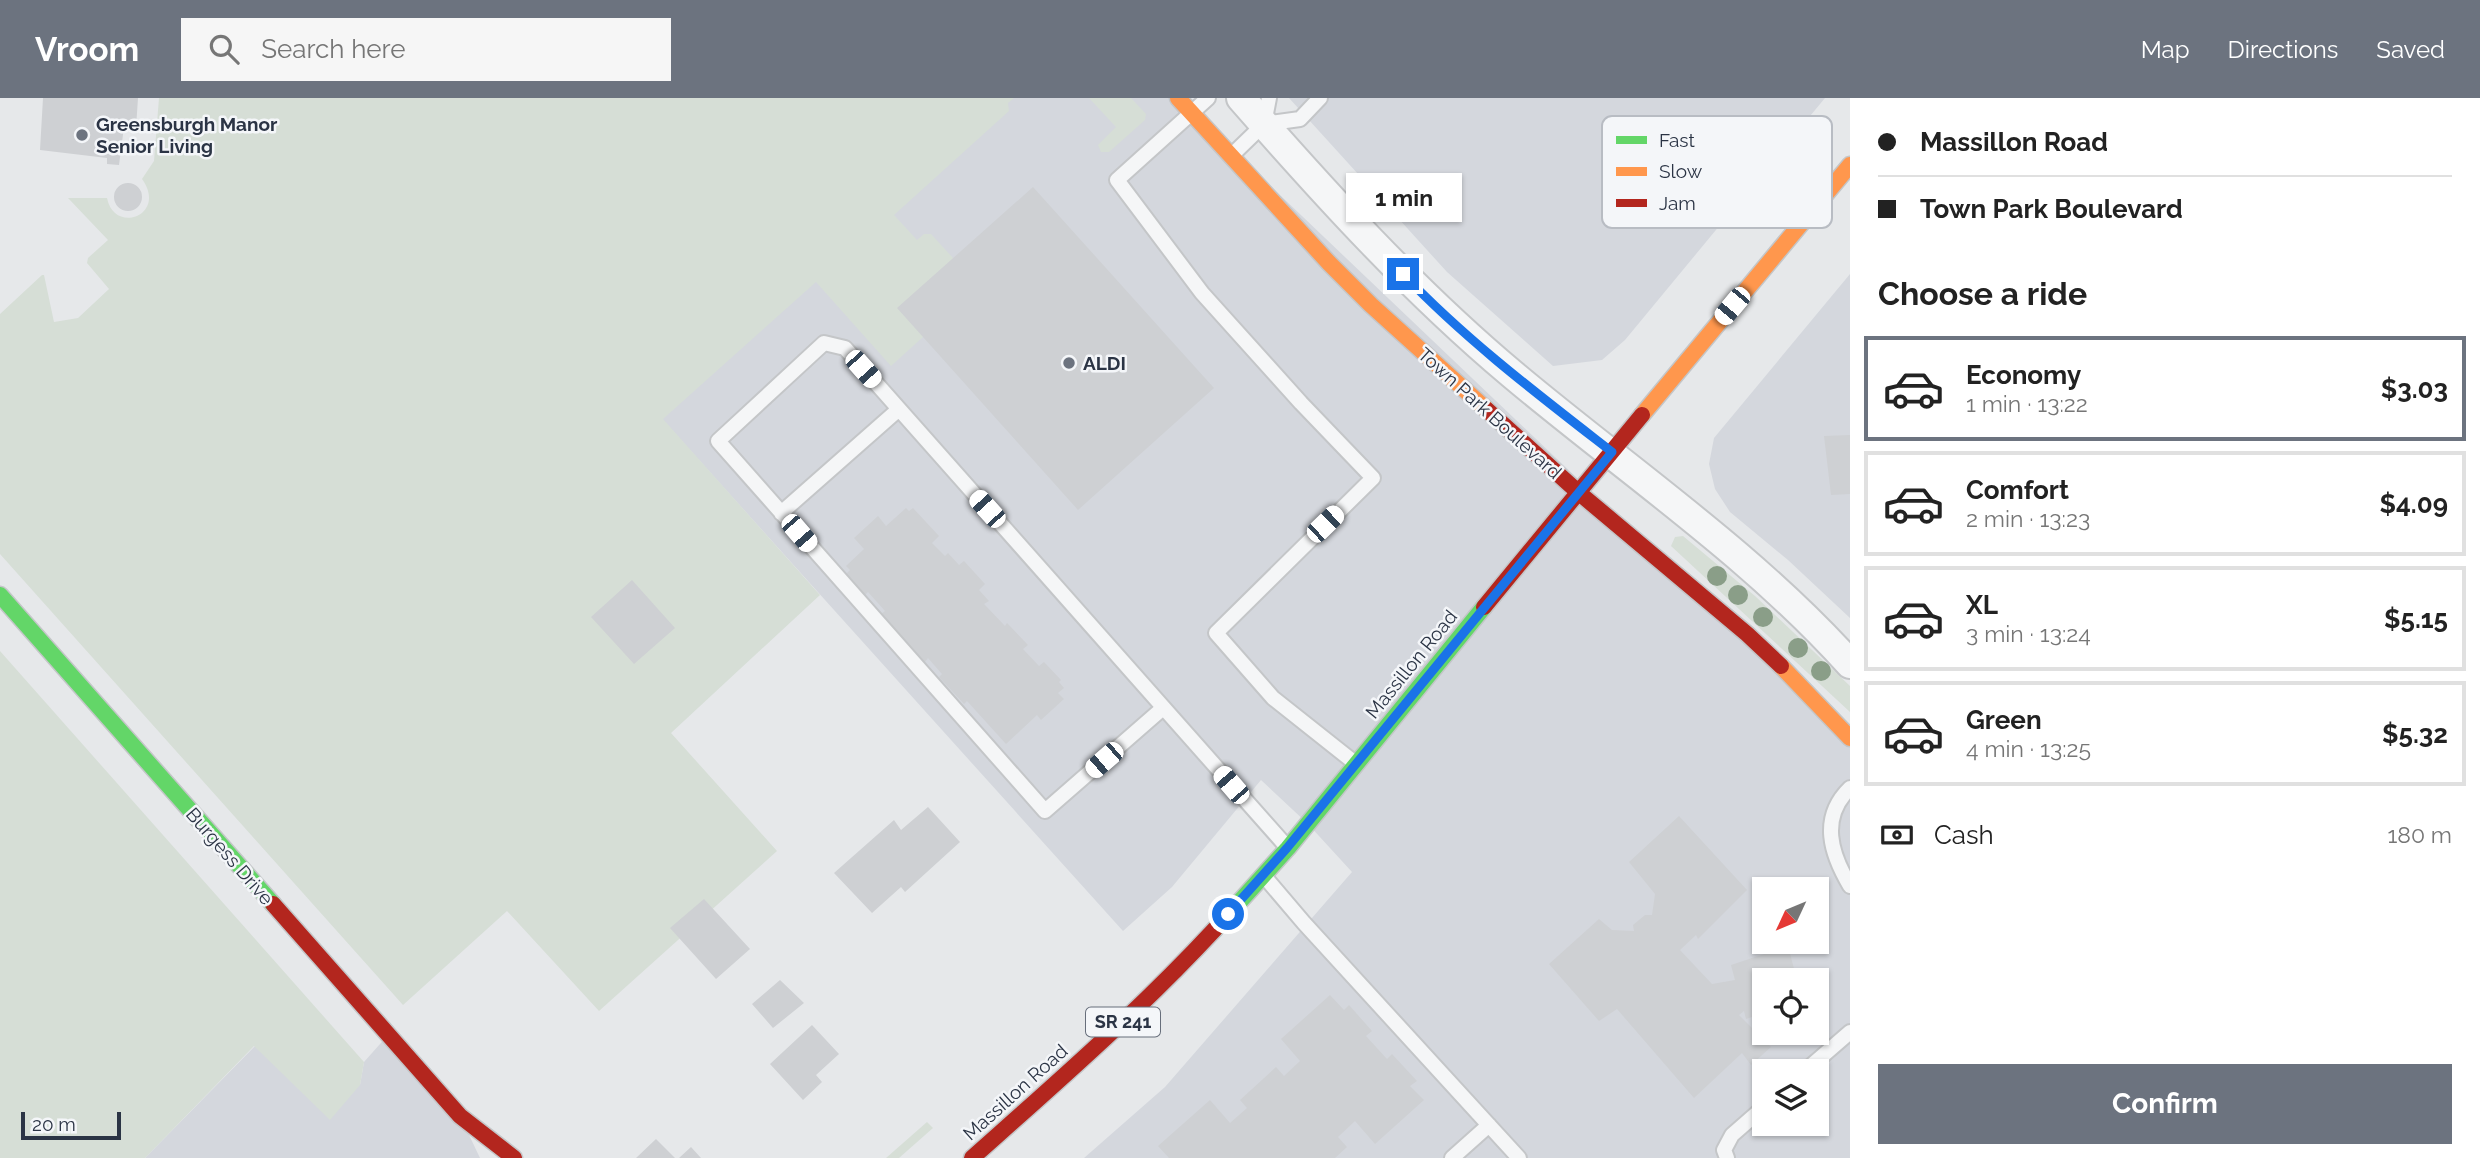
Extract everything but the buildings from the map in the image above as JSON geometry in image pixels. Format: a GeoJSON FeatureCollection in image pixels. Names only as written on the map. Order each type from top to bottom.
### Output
{"type":"FeatureCollection","features":[{"type":"Feature","properties":{"kind":"street","name":"Town Park Boulevard"},"geometry":{"type":"LineString","coordinates":[[1178,98],[1329,263],[1371,304],[1578,492],[1747,634],[1850,738]]}},
{"type":"Feature","properties":{"kind":"street"},"geometry":{"type":"LineString","coordinates":[[1241,98],[1266,111],[1426,298],[1513,375],[1678,505],[1755,572],[1850,664]]}},
{"type":"Feature","properties":{"kind":"street","name":"Massillon Road"},"geometry":{"type":"LineString","coordinates":[[1832,186],[1850,164]]}},
{"type":"Feature","properties":{"kind":"street","name":"Massillon Road"},"geometry":{"type":"LineString","coordinates":[[980,1156],[1175,972],[1287,848],[1797,228]]}},
{"type":"Feature","properties":{"kind":"street","name":"Burgess Drive"},"geometry":{"type":"LineString","coordinates":[[0,595],[460,1116],[514,1158]]}},
{"type":"Feature","properties":{"kind":"street","name":"Burgess Drive"},"geometry":{"type":"LineString","coordinates":[[460,1116],[480,1158]]}},
{"type":"Feature","properties":{"kind":"lane"},"geometry":{"type":"LineString","coordinates":[[1208,98],[1117,180],[1202,293],[1373,478],[1216,633],[1273,698],[1356,764]]}},
{"type":"Feature","properties":{"kind":"lane"},"geometry":{"type":"LineString","coordinates":[[1231,156],[1266,111],[1300,119],[1320,98]]}},
{"type":"Feature","properties":{"kind":"lane"},"geometry":{"type":"LineString","coordinates":[[1163,708],[1045,811],[718,442],[824,342],[845,348],[1287,848]]}},
{"type":"Feature","properties":{"kind":"lane"},"geometry":{"type":"LineString","coordinates":[[781,513],[899,409]]}},
{"type":"Feature","properties":{"kind":"lane"},"geometry":{"type":"LineString","coordinates":[[1850,788],[1834,807],[1831,832],[1834,854],[1850,886]]}},
{"type":"Feature","properties":{"kind":"lane"},"geometry":{"type":"LineString","coordinates":[[1263,875],[1520,1158]]}},
{"type":"Feature","properties":{"kind":"lane"},"geometry":{"type":"LineString","coordinates":[[1819,1059],[1850,1032]]}},
{"type":"Feature","properties":{"kind":"lane"},"geometry":{"type":"LineString","coordinates":[[1727,1158],[1724,1150],[1732,1135],[1752,1118]]}},
{"type":"Feature","properties":{"kind":"lane"},"geometry":{"type":"LineString","coordinates":[[1452,1158],[1489,1125]]}},
{"type":"Feature","properties":{"kind":"shaded area"},"geometry":{"type":"Polygon","coordinates":[[[159,98],[1014,98],[1008,103],[1009,111],[894,215],[917,240],[924,234],[931,234],[953,258],[923,337],[891,366],[816,282],[663,419],[820,595],[671,733],[777,851],[599,1011],[507,911],[403,1005],[0,554],[0,314],[42,275],[54,322],[78,318],[109,289],[87,263],[88,258],[108,240],[68,198],[107,198],[119,216],[128,218],[144,211],[148,192],[142,179],[154,161],[159,98]]]}},
{"type":"Feature","properties":{"kind":"shaded area"},"geometry":{"type":"Polygon","coordinates":[[[388,98],[1178,98],[1850,738],[1850,1158],[1084,1158],[1165,1087],[1352,872],[1308,824],[1261,780],[1172,887],[1123,931],[663,420],[388,98]]]}},
{"type":"Feature","properties":{"kind":"shaded area"},"geometry":{"type":"Polygon","coordinates":[[[1089,98],[1131,98],[1146,114],[1145,120],[1109,152],[1101,152],[1098,145],[1116,127],[1089,98]]]}},
{"type":"Feature","properties":{"kind":"shaded area"},"geometry":{"type":"Polygon","coordinates":[[[1289,98],[1825,98],[1810,116],[1602,116],[1602,228],[1718,228],[1625,340],[1602,360],[1553,366],[1447,272],[1289,98]]]}},
{"type":"Feature","properties":{"kind":"shaded area"},"geometry":{"type":"Polygon","coordinates":[[[1850,274],[1850,618],[1788,560],[1730,512],[1715,489],[1709,464],[1714,438],[1850,274]]]}},
{"type":"Feature","properties":{"kind":"shaded area"},"geometry":{"type":"Polygon","coordinates":[[[1683,536],[1755,596],[1850,686],[1850,712],[1671,546],[1675,537],[1683,536]]]}},
{"type":"Feature","properties":{"kind":"shaded area"},"geometry":{"type":"Polygon","coordinates":[[[0,651],[364,1062],[360,1085],[330,1120],[254,1046],[145,1158],[0,1158],[0,651]]]}},
{"type":"Feature","properties":{"kind":"shaded area"},"geometry":{"type":"Polygon","coordinates":[[[388,1035],[460,1116],[480,1158],[145,1158],[255,1046],[360,1085],[364,1062],[388,1035]]]}},
{"type":"Feature","properties":{"kind":"shaded area"},"geometry":{"type":"Polygon","coordinates":[[[927,1122],[933,1128],[899,1158],[886,1158],[927,1122]]]}},
{"type":"Feature","properties":{"kind":"traffic: fast"},"geometry":{"type":"LineString","coordinates":[[0,595],[273,904]]}},
{"type":"Feature","properties":{"kind":"traffic: fast"},"geometry":{"type":"LineString","coordinates":[[1215,929],[1288,848],[1484,607]]}},
{"type":"Feature","properties":{"kind":"traffic: slow"},"geometry":{"type":"LineString","coordinates":[[1178,98],[1329,263],[1371,305],[1486,409]]}},
{"type":"Feature","properties":{"kind":"traffic: slow"},"geometry":{"type":"LineString","coordinates":[[1832,187],[1850,165]]}},
{"type":"Feature","properties":{"kind":"traffic: slow"},"geometry":{"type":"LineString","coordinates":[[1642,415],[1798,228]]}},
{"type":"Feature","properties":{"kind":"traffic: slow"},"geometry":{"type":"LineString","coordinates":[[1781,666],[1850,738]]}},
{"type":"Feature","properties":{"kind":"traffic: jam"},"geometry":{"type":"LineString","coordinates":[[1486,409],[1578,492],[1747,634],[1781,666]]}},
{"type":"Feature","properties":{"kind":"traffic: jam"},"geometry":{"type":"LineString","coordinates":[[1484,607],[1642,415]]}},
{"type":"Feature","properties":{"kind":"traffic: jam"},"geometry":{"type":"LineString","coordinates":[[273,904],[460,1116],[514,1158]]}},
{"type":"Feature","properties":{"kind":"traffic: jam"},"geometry":{"type":"LineString","coordinates":[[972,1158],[1127,1018],[1215,929]]}},
{"type":"Feature","properties":{"kind":"place","name":"Greensburgh Manor Senior Living"},"geometry":{"type":"Point","coordinates":[82,135]}},
{"type":"Feature","properties":{"kind":"place","name":"ALDI"},"geometry":{"type":"Point","coordinates":[1069,363]}},
{"type":"Feature","properties":{"kind":"route"},"geometry":{"type":"LineString","coordinates":[[1228,914],[1287,848],[1612,452],[1513,375],[1456,326],[1403,274]]}}]}
